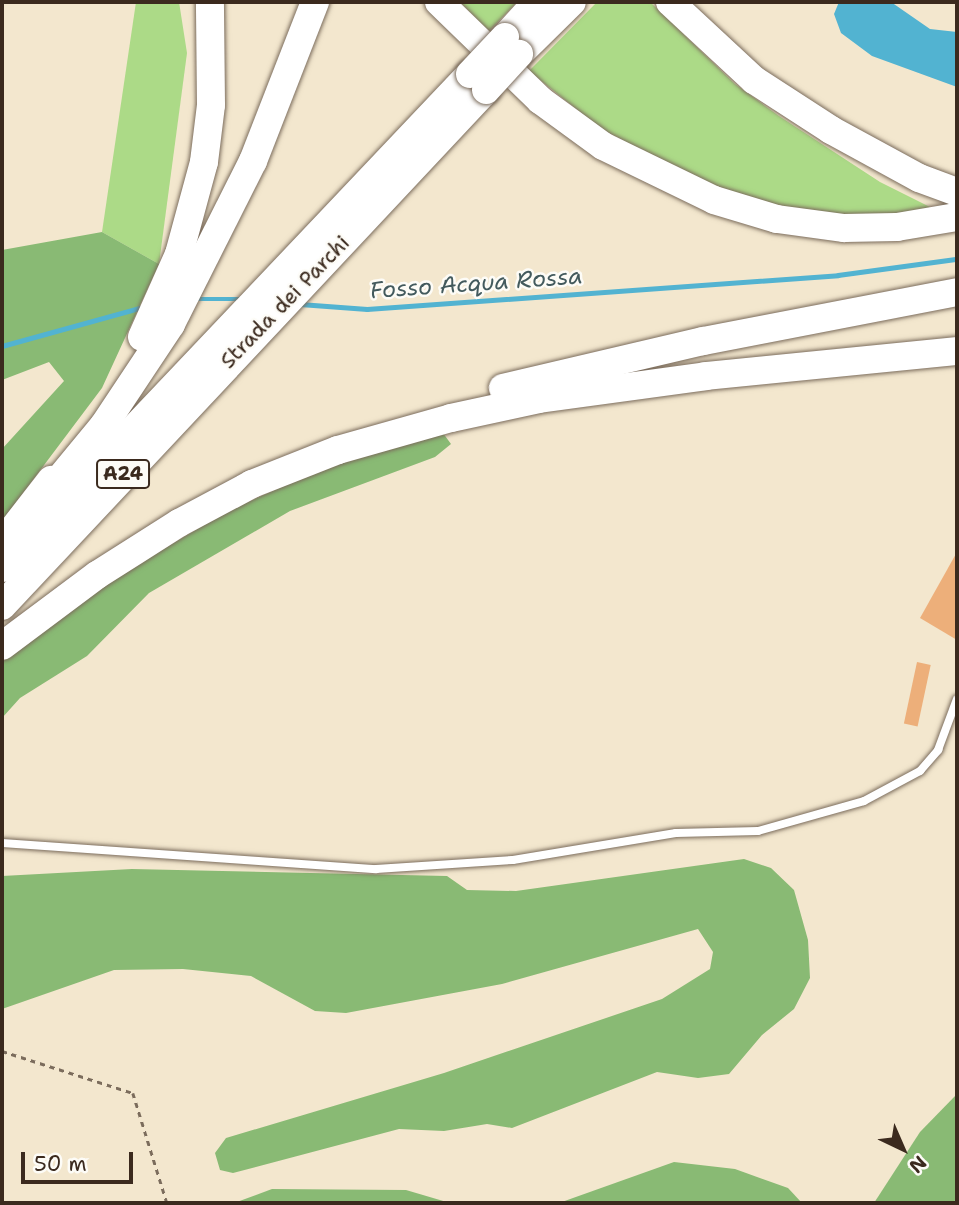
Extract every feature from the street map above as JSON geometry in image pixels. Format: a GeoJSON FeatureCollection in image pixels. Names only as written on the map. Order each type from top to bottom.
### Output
{"type":"FeatureCollection","features":[{"type":"Feature","properties":{"kind":"highway"},"geometry":{"type":"LineString","coordinates":[[161,322],[167,288],[193,210],[204,162],[211,105],[210,2]]}},
{"type":"Feature","properties":{"kind":"highway"},"geometry":{"type":"LineString","coordinates":[[2,545],[91,424],[216,241],[253,161],[315,2]]}},
{"type":"Feature","properties":{"kind":"highway"},"geometry":{"type":"LineString","coordinates":[[439,2],[540,100],[603,146],[714,200],[777,219],[844,228],[897,228],[957,217]]}},
{"type":"Feature","properties":{"kind":"highway","name":"Strada dei Parchi"},"geometry":{"type":"LineString","coordinates":[[512,46],[537,2]]}},
{"type":"Feature","properties":{"kind":"highway","name":"Strada dei Parchi"},"geometry":{"type":"LineString","coordinates":[[2,568],[237,337],[512,46],[572,2]]}},
{"type":"Feature","properties":{"kind":"highway"},"geometry":{"type":"LineString","coordinates":[[670,2],[754,80],[831,130],[919,177],[957,192]]}},
{"type":"Feature","properties":{"kind":"highway"},"geometry":{"type":"LineString","coordinates":[[2,646],[141,546],[217,502],[388,424],[547,377],[703,341],[957,292]]}},
{"type":"Feature","properties":{"kind":"highway","name":"Strada dei Parchi"},"geometry":{"type":"LineString","coordinates":[[2,606],[237,337]]}},
{"type":"Feature","properties":{"kind":"highway"},"geometry":{"type":"LineString","coordinates":[[303,461],[451,418],[539,399],[717,374],[957,351]]}},
{"type":"Feature","properties":{"kind":"lane"},"geometry":{"type":"LineString","coordinates":[[2,843],[376,869],[513,860],[676,833],[758,831],[864,801],[920,771],[939,750],[957,699]]}},
{"type":"Feature","properties":{"kind":"path"},"geometry":{"type":"LineString","coordinates":[[2,1051],[133,1093],[167,1203]]}},
{"type":"Feature","properties":{"kind":"green space"},"geometry":{"type":"Polygon","coordinates":[[[136,2],[179,2],[187,53],[159,264],[102,232],[136,2]]]}},
{"type":"Feature","properties":{"kind":"green space"},"geometry":{"type":"Polygon","coordinates":[[[460,2],[517,2],[489,31],[460,2]]]}},
{"type":"Feature","properties":{"kind":"green space"},"geometry":{"type":"Polygon","coordinates":[[[597,2],[650,2],[735,84],[779,116],[880,182],[938,211],[895,217],[838,216],[769,205],[708,186],[600,128],[529,71],[597,2]]]}},
{"type":"Feature","properties":{"kind":"green space"},"geometry":{"type":"Polygon","coordinates":[[[102,232],[159,264],[102,388],[2,521],[2,449],[64,381],[49,362],[2,380],[2,250],[102,232]]]}},
{"type":"Feature","properties":{"kind":"green space"},"geometry":{"type":"Polygon","coordinates":[[[440,429],[451,444],[435,457],[290,511],[149,593],[87,656],[20,698],[2,718],[2,662],[117,576],[230,510],[345,459],[440,429]]]}},
{"type":"Feature","properties":{"kind":"green space"},"geometry":{"type":"Polygon","coordinates":[[[744,859],[771,868],[794,890],[808,940],[810,978],[794,1009],[762,1035],[729,1074],[698,1078],[657,1072],[512,1128],[487,1124],[444,1131],[399,1129],[233,1173],[220,1170],[215,1153],[226,1138],[444,1073],[662,999],[710,969],[713,952],[698,929],[502,984],[346,1013],[315,1011],[251,976],[183,969],[114,970],[2,1009],[2,876],[132,869],[447,876],[467,890],[516,891],[744,859]]]}},
{"type":"Feature","properties":{"kind":"green space"},"geometry":{"type":"Polygon","coordinates":[[[957,1094],[957,1198],[953,1203],[874,1203],[920,1132],[957,1094]]]}},
{"type":"Feature","properties":{"kind":"green space"},"geometry":{"type":"Polygon","coordinates":[[[674,1162],[735,1169],[788,1188],[802,1203],[559,1203],[674,1162]]]}},
{"type":"Feature","properties":{"kind":"green space"},"geometry":{"type":"Polygon","coordinates":[[[272,1189],[406,1190],[450,1203],[234,1203],[272,1189]]]}},
{"type":"Feature","properties":{"kind":"water"},"geometry":{"type":"Polygon","coordinates":[[[839,2],[891,2],[930,29],[957,32],[957,87],[872,56],[841,33],[834,14],[839,2]]]}},
{"type":"Feature","properties":{"kind":"building"},"geometry":{"type":"Polygon","coordinates":[[[957,552],[957,640],[920,618],[957,552]]]}},
{"type":"Feature","properties":{"kind":"building"},"geometry":{"type":"Polygon","coordinates":[[[917,662],[931,665],[918,727],[904,724],[917,662]]]}},
{"type":"Feature","properties":{"kind":"waterway","name":"Fosso Acqua Rossa"},"geometry":{"type":"LineString","coordinates":[[300,304],[367,309],[838,275],[957,259]]}},
{"type":"Feature","properties":{"kind":"waterway","name":"Fosso Acqua Rossa"},"geometry":{"type":"LineString","coordinates":[[196,299],[243,299]]}},
{"type":"Feature","properties":{"kind":"waterway","name":"Fosso Acqua Rossa"},"geometry":{"type":"LineString","coordinates":[[2,346],[146,306]]}}]}
